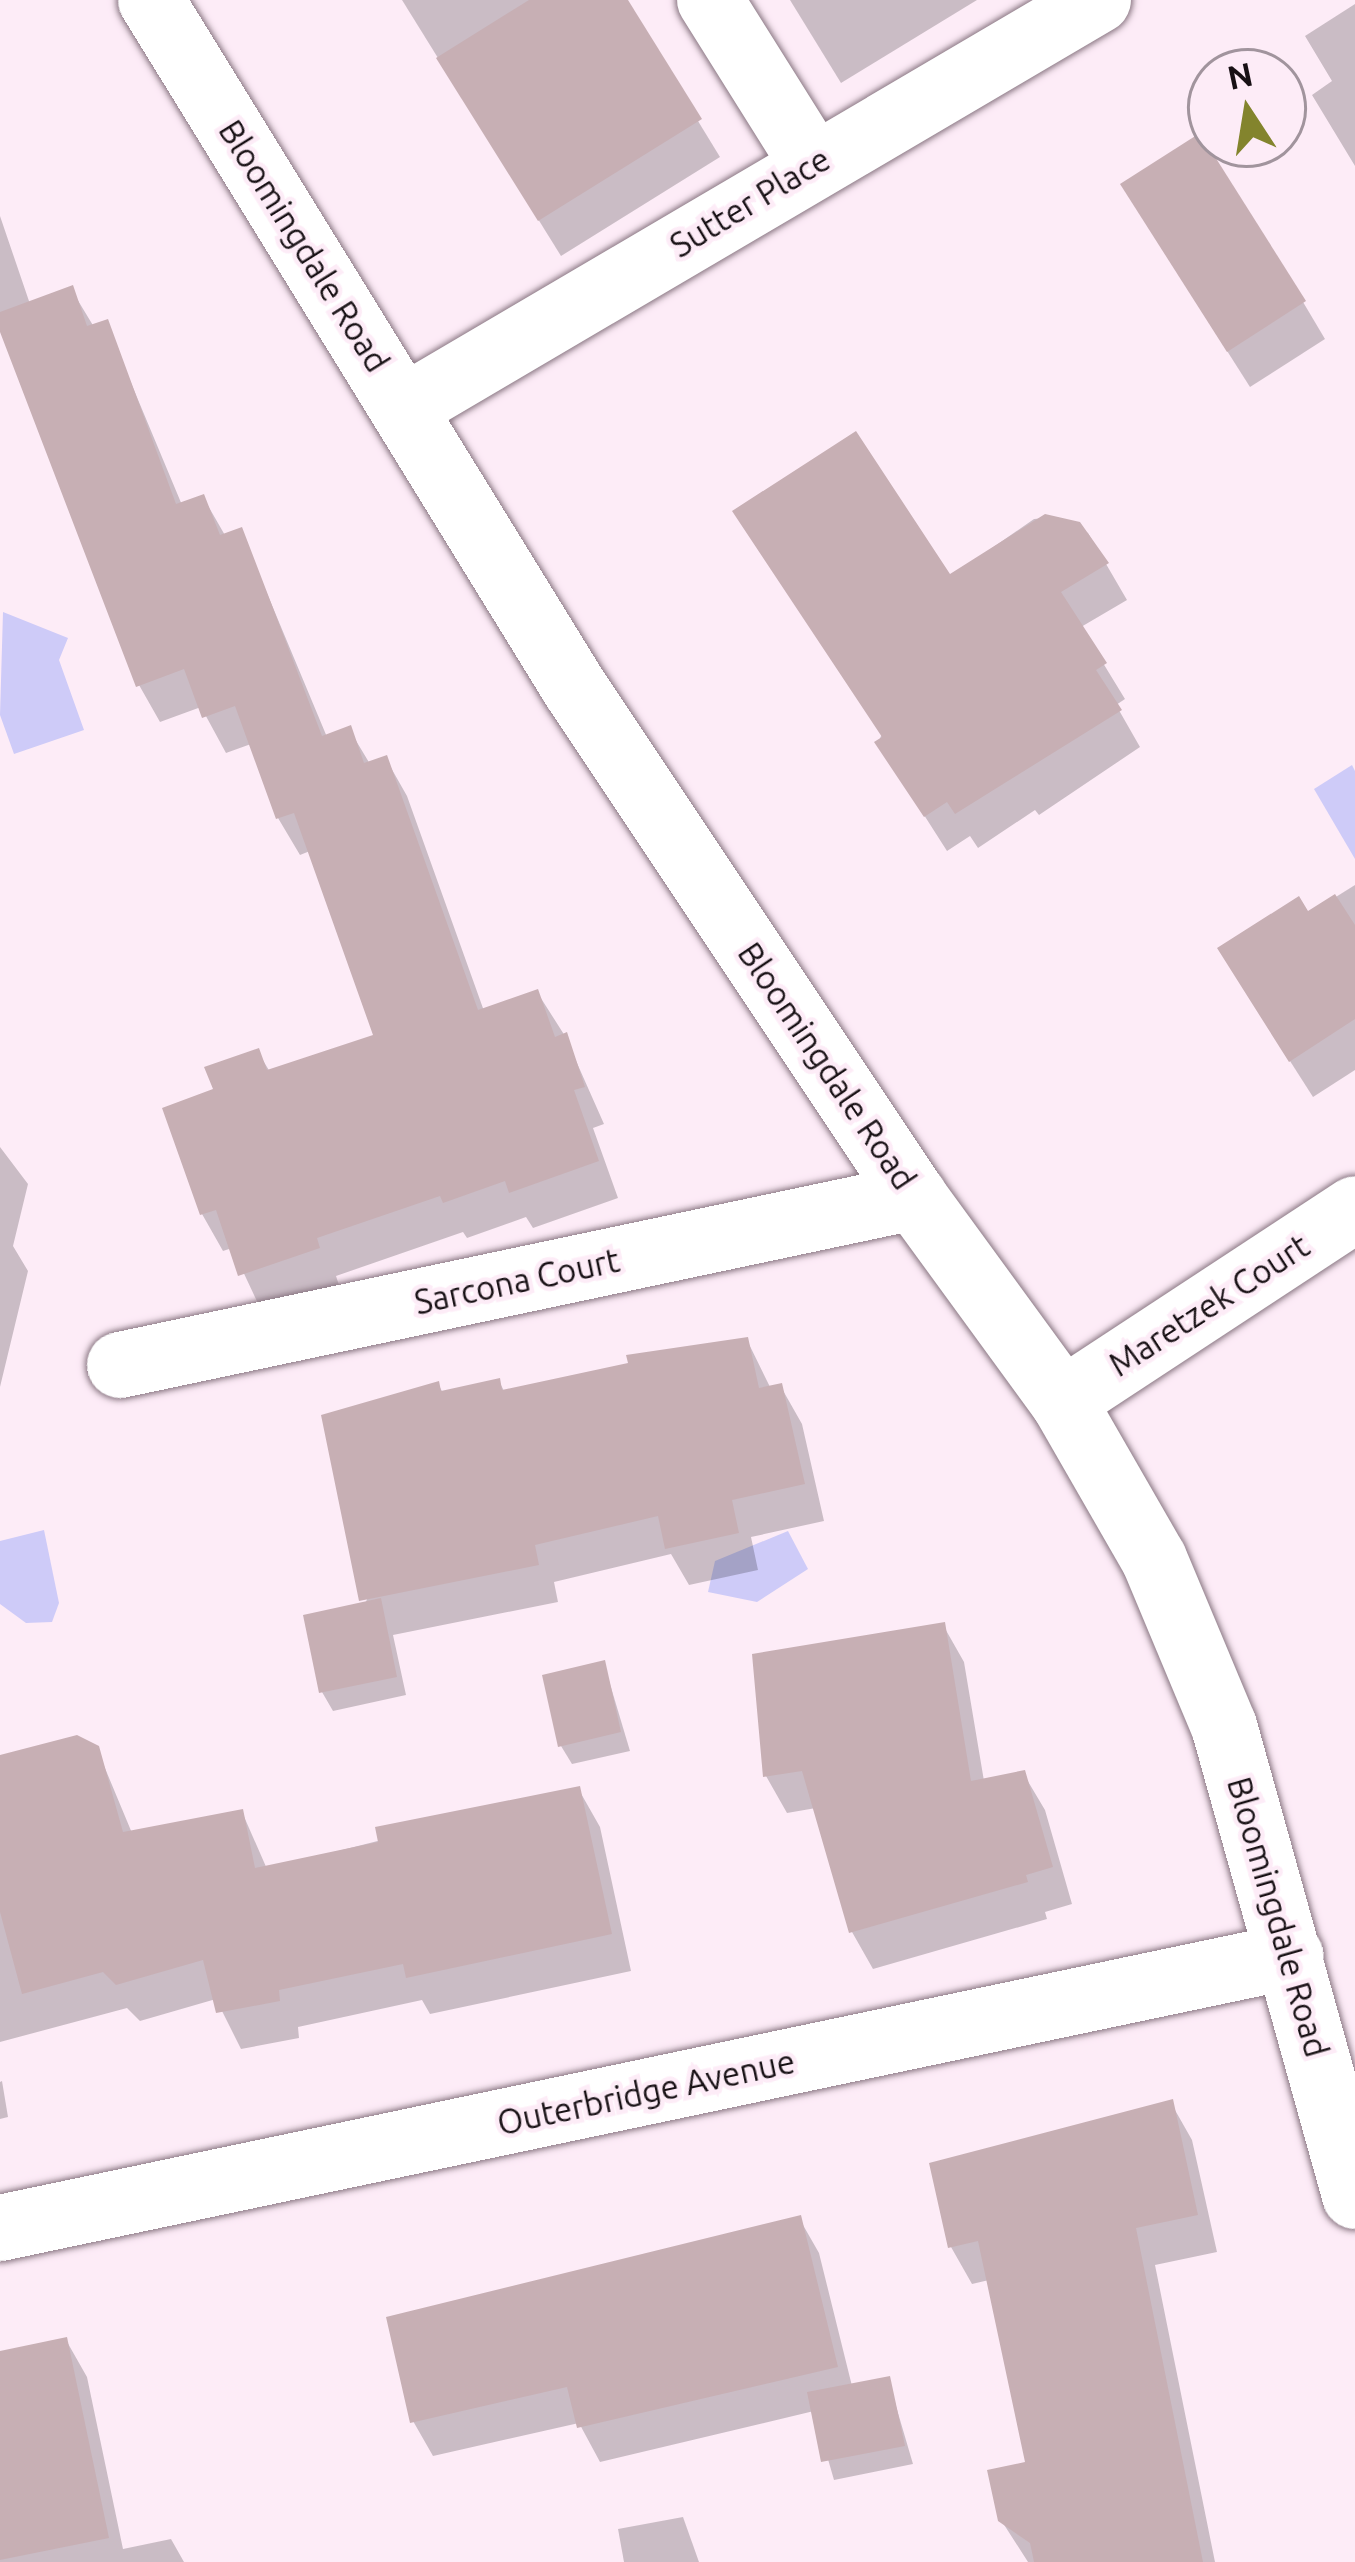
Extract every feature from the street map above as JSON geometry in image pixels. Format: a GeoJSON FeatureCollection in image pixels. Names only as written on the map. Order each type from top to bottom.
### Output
{"type":"FeatureCollection","features":[{"type":"Feature","properties":{"kind":"street","name":"Bloomingdale Road"},"geometry":{"type":"LineString","coordinates":[[152,0],[574,687],[914,1197],[1063,1401],[1154,1559],[1224,1726],[1355,2196]]}},
{"type":"Feature","properties":{"kind":"street"},"geometry":{"type":"LineString","coordinates":[[710,0],[813,164]]}},
{"type":"Feature","properties":{"kind":"street","name":"Sutter Place"},"geometry":{"type":"LineString","coordinates":[[404,408],[1098,0]]}},
{"type":"Feature","properties":{"kind":"street","name":"Sarcona Court"},"geometry":{"type":"LineString","coordinates":[[120,1364],[914,1197]]}},
{"type":"Feature","properties":{"kind":"street","name":"Maretzek Court"},"geometry":{"type":"LineString","coordinates":[[1063,1401],[1355,1209]]}},
{"type":"Feature","properties":{"kind":"street","name":"Outerbridge Avenue"},"geometry":{"type":"LineString","coordinates":[[0,2228],[1291,1956]]}},
{"type":"Feature","properties":{"kind":"water"},"geometry":{"type":"Polygon","coordinates":[[[3,612],[68,638],[59,660],[84,730],[14,754],[0,715],[3,612]]]}},
{"type":"Feature","properties":{"kind":"water"},"geometry":{"type":"Polygon","coordinates":[[[1352,765],[1355,771],[1355,859],[1314,789],[1352,765]]]}},
{"type":"Feature","properties":{"kind":"water"},"geometry":{"type":"Polygon","coordinates":[[[44,1530],[59,1603],[52,1622],[26,1623],[0,1604],[0,1541],[44,1530]]]}},
{"type":"Feature","properties":{"kind":"water"},"geometry":{"type":"Polygon","coordinates":[[[788,1531],[808,1569],[757,1602],[708,1592],[715,1561],[788,1531]]]}},
{"type":"Feature","properties":{"kind":"building"},"geometry":{"type":"Polygon","coordinates":[[[529,0],[628,0],[702,119],[538,221],[436,58],[529,0]]]}},
{"type":"Feature","properties":{"kind":"building"},"geometry":{"type":"Polygon","coordinates":[[[1187,141],[1187,168],[1222,168],[1306,301],[1227,352],[1120,184],[1187,141]]]}},
{"type":"Feature","properties":{"kind":"building"},"geometry":{"type":"Polygon","coordinates":[[[73,285],[87,326],[108,319],[176,504],[204,494],[220,535],[242,527],[322,736],[351,725],[364,763],[387,755],[478,1010],[538,989],[555,1037],[567,1032],[585,1087],[574,1090],[599,1161],[509,1193],[505,1181],[443,1203],[440,1196],[317,1238],[320,1248],[238,1276],[216,1210],[200,1215],[162,1108],[213,1089],[204,1067],[259,1048],[267,1070],[373,1035],[294,813],[276,819],[235,706],[202,718],[184,669],[136,687],[0,332],[0,312],[73,285]]]}},
{"type":"Feature","properties":{"kind":"building"},"geometry":{"type":"Polygon","coordinates":[[[856,431],[950,574],[1045,514],[1080,522],[1109,563],[1061,592],[1107,663],[1096,670],[1122,710],[955,814],[947,802],[924,817],[874,742],[882,737],[732,511],[856,431]]]}},
{"type":"Feature","properties":{"kind":"building"},"geometry":{"type":"Polygon","coordinates":[[[1335,894],[1355,925],[1355,1019],[1289,1062],[1217,948],[1299,896],[1308,911],[1335,894]]]}},
{"type":"Feature","properties":{"kind":"building"},"geometry":{"type":"Polygon","coordinates":[[[748,1337],[759,1388],[782,1383],[805,1484],[732,1500],[739,1533],[665,1549],[658,1516],[535,1545],[539,1565],[359,1601],[321,1415],[439,1381],[441,1391],[500,1378],[502,1390],[628,1363],[626,1355],[748,1337]]]}},
{"type":"Feature","properties":{"kind":"building"},"geometry":{"type":"Polygon","coordinates":[[[381,1598],[397,1677],[319,1693],[303,1615],[381,1598]]]}},
{"type":"Feature","properties":{"kind":"building"},"geometry":{"type":"Polygon","coordinates":[[[945,1622],[971,1781],[1025,1770],[1053,1867],[1026,1875],[1028,1882],[849,1933],[802,1771],[763,1777],[752,1654],[945,1622]]]}},
{"type":"Feature","properties":{"kind":"building"},"geometry":{"type":"Polygon","coordinates":[[[605,1660],[621,1732],[558,1747],[542,1675],[605,1660]]]}},
{"type":"Feature","properties":{"kind":"building"},"geometry":{"type":"Polygon","coordinates":[[[77,1735],[99,1746],[123,1832],[243,1809],[255,1868],[378,1842],[375,1827],[580,1786],[612,1934],[406,1978],[403,1964],[279,1990],[280,2001],[216,2013],[203,1960],[116,1985],[103,1972],[22,1994],[0,1912],[0,1755],[77,1735]]]}},
{"type":"Feature","properties":{"kind":"building"},"geometry":{"type":"Polygon","coordinates":[[[1173,2099],[1198,2215],[1136,2228],[1203,2562],[1034,2562],[1030,2543],[998,2521],[987,2470],[1025,2462],[978,2241],[948,2248],[929,2163],[1173,2099]]]}},
{"type":"Feature","properties":{"kind":"building"},"geometry":{"type":"Polygon","coordinates":[[[801,2215],[838,2367],[577,2428],[567,2387],[410,2423],[386,2317],[801,2215]]]}},
{"type":"Feature","properties":{"kind":"building"},"geometry":{"type":"Polygon","coordinates":[[[67,2337],[109,2538],[0,2560],[0,2351],[67,2337]]]}},
{"type":"Feature","properties":{"kind":"building"},"geometry":{"type":"Polygon","coordinates":[[[890,2376],[905,2446],[821,2462],[807,2392],[890,2376]]]}}]}
